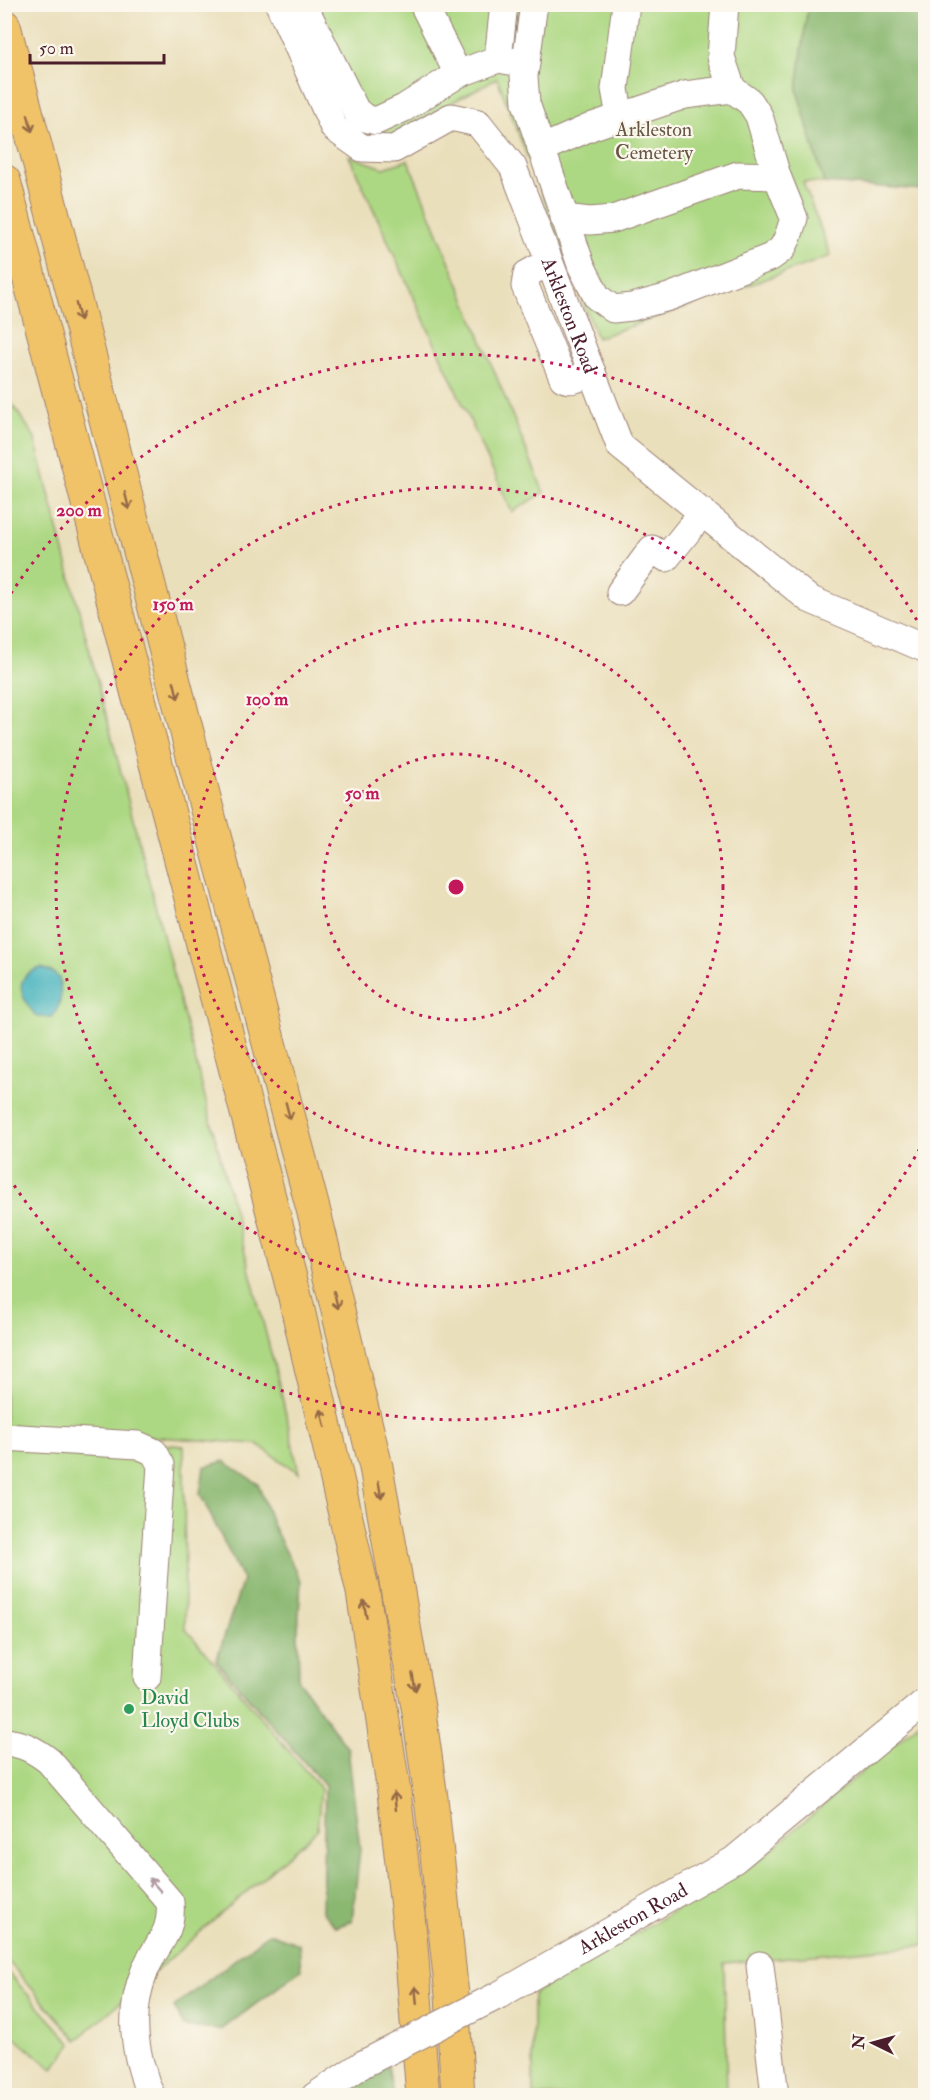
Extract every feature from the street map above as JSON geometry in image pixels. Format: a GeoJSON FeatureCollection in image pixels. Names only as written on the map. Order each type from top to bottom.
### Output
{"type":"FeatureCollection","features":[{"type":"Feature","properties":{"kind":"highway"},"geometry":{"type":"LineString","coordinates":[[4,26],[316,1220],[376,1467],[418,1702],[431,1798],[451,1984],[458,2096]]}},
{"type":"Feature","properties":{"kind":"highway"},"geometry":{"type":"LineString","coordinates":[[4,181],[294,1293],[363,1592],[394,1792],[410,1934],[423,2096]]}},
{"type":"Feature","properties":{"kind":"street","name":"Arkleston Road"},"geometry":{"type":"LineString","coordinates":[[279,4],[334,128],[362,148],[394,149],[451,117],[478,123],[513,167],[620,446],[809,599],[926,649]]}},
{"type":"Feature","properties":{"kind":"street"},"geometry":{"type":"LineString","coordinates":[[303,4],[356,111],[365,118],[376,121],[404,108],[458,74],[498,59],[526,64]]}},
{"type":"Feature","properties":{"kind":"street"},"geometry":{"type":"LineString","coordinates":[[423,4],[458,74]]}},
{"type":"Feature","properties":{"kind":"street"},"geometry":{"type":"LineString","coordinates":[[498,59],[504,4]]}},
{"type":"Feature","properties":{"kind":"street"},"geometry":{"type":"LineString","coordinates":[[534,4],[524,76],[526,103],[578,257],[597,297],[613,309],[632,308],[669,297],[771,257],[782,249],[789,237],[794,218],[777,176],[759,116],[750,102],[732,89],[721,57],[725,4]]}},
{"type":"Feature","properties":{"kind":"street"},"geometry":{"type":"LineString","coordinates":[[620,117],[615,89],[626,4]]}},
{"type":"Feature","properties":{"kind":"street"},"geometry":{"type":"LineString","coordinates":[[685,95],[721,57]]}},
{"type":"Feature","properties":{"kind":"street"},"geometry":{"type":"LineString","coordinates":[[541,149],[593,126],[685,95],[732,89]]}},
{"type":"Feature","properties":{"kind":"street"},"geometry":{"type":"LineString","coordinates":[[738,175],[764,132]]}},
{"type":"Feature","properties":{"kind":"street"},"geometry":{"type":"LineString","coordinates":[[564,218],[590,221],[613,219],[738,175],[777,176]]}},
{"type":"Feature","properties":{"kind":"street"},"geometry":{"type":"LineString","coordinates":[[578,257],[597,231],[613,219]]}},
{"type":"Feature","properties":{"kind":"street"},"geometry":{"type":"LineString","coordinates":[[620,592],[652,549],[666,558],[703,512]]}},
{"type":"Feature","properties":{"kind":"street"},"geometry":{"type":"LineString","coordinates":[[4,1437],[138,1445],[154,1452],[161,1465],[147,1677]]}},
{"type":"Feature","properties":{"kind":"street","name":"Arkleston Road"},"geometry":{"type":"LineString","coordinates":[[315,2096],[363,2064],[499,1995],[734,1860],[926,1701]]}},
{"type":"Feature","properties":{"kind":"street"},"geometry":{"type":"LineString","coordinates":[[4,1742],[16,1742],[33,1749],[49,1761],[170,1902],[171,1918],[164,1937],[145,1970],[136,2001],[133,2033],[138,2060],[152,2096]]}},
{"type":"Feature","properties":{"kind":"street"},"geometry":{"type":"LineString","coordinates":[[760,1965],[775,2096]]}},
{"type":"Feature","properties":{"kind":"green space","name":"Arkleston Cemetery"},"geometry":{"type":"Polygon","coordinates":[[[289,5],[808,5],[797,90],[824,183],[803,182],[831,256],[597,338],[497,78],[390,136],[368,138],[345,120],[289,5]]]}},
{"type":"Feature","properties":{"kind":"green space"},"geometry":{"type":"Polygon","coordinates":[[[808,5],[925,5],[925,190],[824,183],[797,90],[808,5]]]}},
{"type":"Feature","properties":{"kind":"green space"},"geometry":{"type":"Polygon","coordinates":[[[349,156],[384,168],[408,160],[544,493],[512,512],[349,156]]]}},
{"type":"Feature","properties":{"kind":"green space"},"geometry":{"type":"Polygon","coordinates":[[[4,392],[34,436],[280,1388],[299,1473],[256,1444],[5,1426],[4,392]]]}},
{"type":"Feature","properties":{"kind":"green space","name":"David Lloyd Clubs"},"geometry":{"type":"Polygon","coordinates":[[[4,1433],[184,1446],[185,1628],[321,1789],[317,1830],[77,2040],[5,1958],[4,1433]]]}},
{"type":"Feature","properties":{"kind":"green space"},"geometry":{"type":"Polygon","coordinates":[[[224,1461],[258,1484],[273,1526],[301,1581],[298,1630],[299,1681],[348,1749],[360,1849],[352,1921],[336,1927],[322,1912],[325,1786],[216,1661],[243,1580],[200,1494],[204,1467],[224,1461]]]}},
{"type":"Feature","properties":{"kind":"green space"},"geometry":{"type":"Polygon","coordinates":[[[925,1718],[925,1945],[724,1963],[727,2095],[533,2096],[533,1994],[757,1862],[925,1718]]]}},
{"type":"Feature","properties":{"kind":"green space"},"geometry":{"type":"Polygon","coordinates":[[[269,1933],[299,1944],[301,1970],[221,2030],[184,2027],[174,2007],[269,1933]]]}},
{"type":"Feature","properties":{"kind":"green space"},"geometry":{"type":"Polygon","coordinates":[[[5,1969],[72,2044],[53,2069],[5,2030],[5,1969]]]}},
{"type":"Feature","properties":{"kind":"green space"},"geometry":{"type":"Polygon","coordinates":[[[388,2065],[393,2095],[337,2095],[388,2065]]]}},
{"type":"Feature","properties":{"kind":"water"},"geometry":{"type":"Polygon","coordinates":[[[41,968],[52,972],[59,978],[60,999],[58,1008],[52,1017],[37,1017],[21,989],[25,976],[41,968]]]}},
{"type":"Feature","properties":{"kind":"place","name":"David Lloyd Clubs"},"geometry":{"type":"Point","coordinates":[129,1709]}}]}
